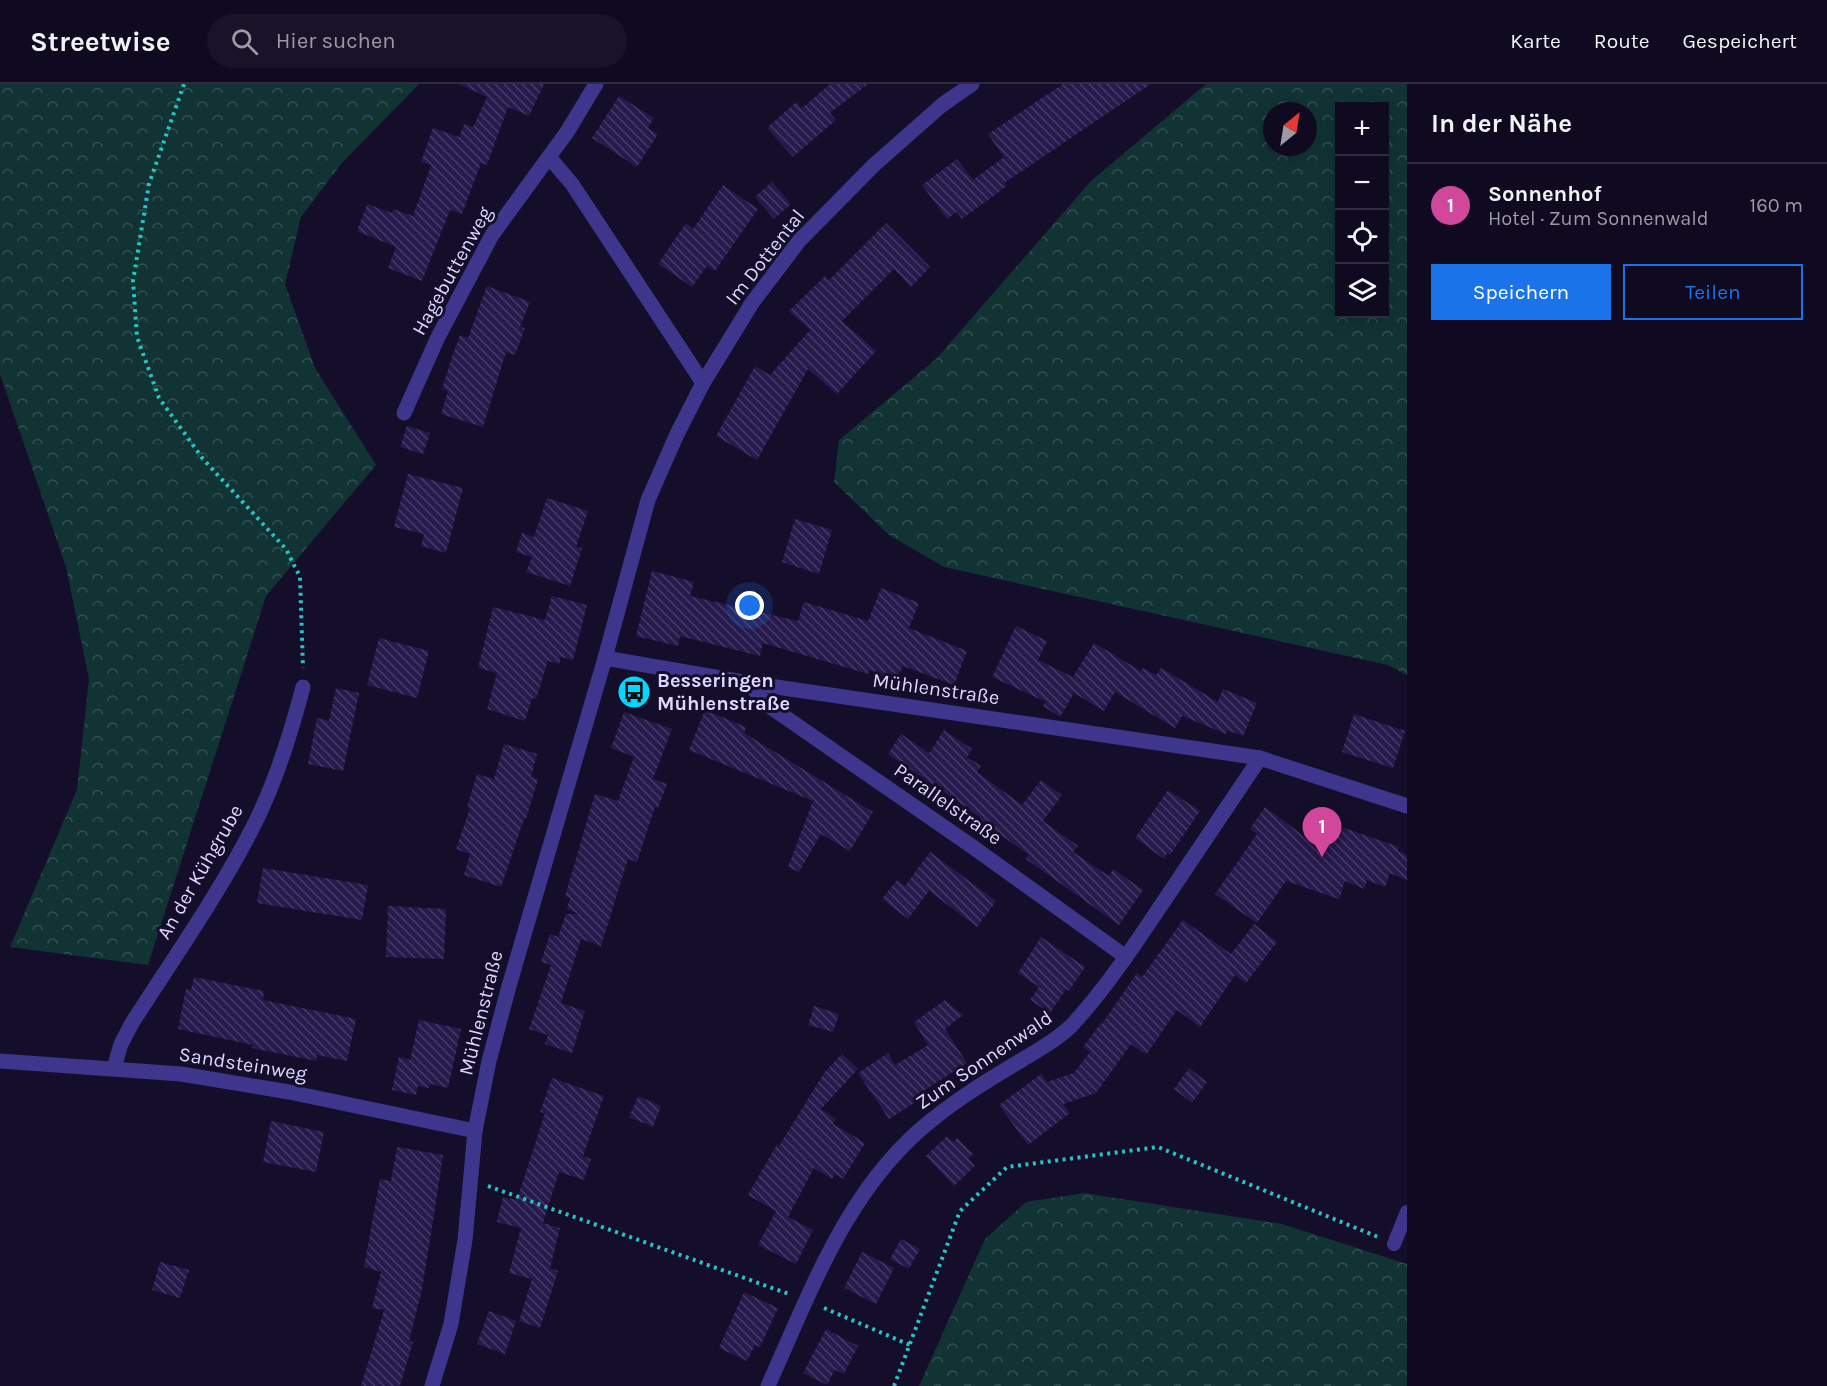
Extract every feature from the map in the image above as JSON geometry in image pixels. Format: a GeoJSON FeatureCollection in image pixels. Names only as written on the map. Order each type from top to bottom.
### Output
{"type":"FeatureCollection","features":[{"type":"Feature","properties":{"kind":"street","name":"Hagebuttenweg"},"geometry":{"type":"LineString","coordinates":[[404,413],[438,337],[487,244],[549,157],[596,84]]}},
{"type":"Feature","properties":{"kind":"street","name":"Im Dottental"},"geometry":{"type":"LineString","coordinates":[[648,500],[677,434],[703,383],[752,303],[799,241],[874,165],[942,105],[972,84]]}},
{"type":"Feature","properties":{"kind":"street"},"geometry":{"type":"LineString","coordinates":[[549,157],[572,184],[703,383]]}},
{"type":"Feature","properties":{"kind":"street","name":"Mühlenstraße"},"geometry":{"type":"LineString","coordinates":[[432,1386],[451,1324],[465,1240],[475,1131],[489,1060],[606,658],[648,500]]}},
{"type":"Feature","properties":{"kind":"street","name":"Mühlenstraße"},"geometry":{"type":"LineString","coordinates":[[606,658],[749,683],[1260,758]]}},
{"type":"Feature","properties":{"kind":"street","name":"Parallelstraße"},"geometry":{"type":"LineString","coordinates":[[749,683],[766,704],[970,844],[1126,957]]}},
{"type":"Feature","properties":{"kind":"street","name":"An der Kühgrube"},"geometry":{"type":"LineString","coordinates":[[114,1068],[132,1023],[227,874],[257,819],[286,745],[303,687]]}},
{"type":"Feature","properties":{"kind":"street"},"geometry":{"type":"LineString","coordinates":[[1260,758],[1407,806]]}},
{"type":"Feature","properties":{"kind":"street","name":"Zum Sonnenwald"},"geometry":{"type":"LineString","coordinates":[[768,1386],[806,1300],[848,1216],[873,1179],[906,1141],[933,1118],[971,1091],[1050,1043],[1070,1027],[1126,957],[1260,758]]}},
{"type":"Feature","properties":{"kind":"street","name":"Sandsteinweg"},"geometry":{"type":"LineString","coordinates":[[0,1061],[181,1074],[289,1092],[475,1131]]}},
{"type":"Feature","properties":{"kind":"lane"},"geometry":{"type":"LineString","coordinates":[[1394,1244],[1407,1212]]}},
{"type":"Feature","properties":{"kind":"path"},"geometry":{"type":"LineString","coordinates":[[184,84],[149,184],[133,281],[137,337],[159,398],[203,459],[286,549],[300,577],[303,687]]}},
{"type":"Feature","properties":{"kind":"path"},"geometry":{"type":"LineString","coordinates":[[894,1386],[960,1211],[1007,1167],[1158,1147],[1394,1244]]}},
{"type":"Feature","properties":{"kind":"path"},"geometry":{"type":"LineString","coordinates":[[471,1179],[806,1300],[910,1345]]}},
{"type":"Feature","properties":{"kind":"green space"},"geometry":{"type":"Polygon","coordinates":[[[0,84],[419,84],[341,164],[301,217],[285,284],[315,368],[376,465],[266,596],[148,965],[10,947],[77,790],[89,679],[66,567],[0,374],[0,84]]]}},
{"type":"Feature","properties":{"kind":"green space"},"geometry":{"type":"Polygon","coordinates":[[[1206,84],[1407,84],[1407,675],[1388,665],[944,567],[889,535],[834,482],[839,440],[936,359],[1091,181],[1206,84]]]}},
{"type":"Feature","properties":{"kind":"green space"},"geometry":{"type":"Polygon","coordinates":[[[1084,1193],[1282,1224],[1407,1264],[1407,1386],[919,1386],[985,1239],[1026,1202],[1084,1193]]]}},
{"type":"Feature","properties":{"kind":"building"},"geometry":{"type":"Polygon","coordinates":[[[459,84],[544,84],[529,116],[508,107],[487,165],[481,163],[462,214],[450,210],[422,281],[388,268],[396,247],[357,231],[367,204],[392,213],[393,209],[413,216],[431,165],[421,162],[433,128],[459,137],[464,124],[473,127],[487,97],[459,84]]]}},
{"type":"Feature","properties":{"kind":"building"},"geometry":{"type":"Polygon","coordinates":[[[830,84],[868,84],[830,113],[836,120],[793,157],[767,128],[796,102],[802,108],[830,84]]]}},
{"type":"Feature","properties":{"kind":"building"},"geometry":{"type":"Polygon","coordinates":[[[1063,84],[1151,84],[1004,183],[1007,186],[962,219],[957,212],[947,219],[922,185],[957,159],[973,180],[1004,157],[988,134],[1063,84]]]}},
{"type":"Feature","properties":{"kind":"building"},"geometry":{"type":"Polygon","coordinates":[[[619,96],[654,118],[648,128],[658,134],[637,167],[592,138],[619,96]]]}},
{"type":"Feature","properties":{"kind":"building"},"geometry":{"type":"Polygon","coordinates":[[[772,182],[791,204],[774,219],[755,197],[772,182]]]}},
{"type":"Feature","properties":{"kind":"building"},"geometry":{"type":"Polygon","coordinates":[[[723,185],[758,209],[715,271],[707,266],[692,287],[658,264],[686,223],[693,229],[723,185]]]}},
{"type":"Feature","properties":{"kind":"building"},"geometry":{"type":"Polygon","coordinates":[[[886,223],[930,267],[911,287],[894,269],[842,321],[876,351],[837,394],[808,369],[757,460],[716,436],[755,366],[770,375],[810,330],[789,311],[825,276],[829,280],[886,223]]]}},
{"type":"Feature","properties":{"kind":"building"},"geometry":{"type":"Polygon","coordinates":[[[487,286],[530,302],[520,327],[525,328],[515,355],[506,352],[483,427],[441,414],[448,391],[442,389],[451,360],[460,335],[468,338],[487,286]]]}},
{"type":"Feature","properties":{"kind":"building"},"geometry":{"type":"Polygon","coordinates":[[[407,426],[430,433],[423,454],[400,447],[407,426]]]}},
{"type":"Feature","properties":{"kind":"building"},"geometry":{"type":"Polygon","coordinates":[[[408,474],[463,488],[446,553],[421,546],[424,534],[394,527],[408,474]]]}},
{"type":"Feature","properties":{"kind":"building"},"geometry":{"type":"Polygon","coordinates":[[[547,498],[588,511],[576,547],[582,548],[570,586],[526,572],[532,557],[516,552],[522,533],[534,537],[547,498]]]}},
{"type":"Feature","properties":{"kind":"building"},"geometry":{"type":"Polygon","coordinates":[[[795,519],[832,530],[819,574],[782,562],[795,519]]]}},
{"type":"Feature","properties":{"kind":"building"},"geometry":{"type":"Polygon","coordinates":[[[652,571],[694,582],[690,596],[798,621],[804,602],[868,621],[881,588],[919,603],[909,628],[967,651],[954,685],[903,666],[895,683],[869,670],[868,674],[763,643],[760,656],[680,636],[678,646],[636,636],[652,571]]]}},
{"type":"Feature","properties":{"kind":"building"},"geometry":{"type":"Polygon","coordinates":[[[552,596],[587,605],[573,660],[561,657],[559,664],[548,661],[536,699],[532,698],[525,721],[487,709],[497,673],[478,668],[493,607],[545,620],[552,596]]]}},
{"type":"Feature","properties":{"kind":"building"},"geometry":{"type":"Polygon","coordinates":[[[1016,626],[1047,641],[1038,660],[1073,677],[1094,643],[1141,671],[1143,668],[1156,675],[1161,668],[1218,702],[1223,689],[1257,703],[1243,736],[1227,730],[1226,734],[1182,716],[1175,728],[1115,692],[1104,711],[1074,693],[1060,717],[1043,706],[1046,702],[992,677],[1016,626]]]}},
{"type":"Feature","properties":{"kind":"building"},"geometry":{"type":"Polygon","coordinates":[[[379,638],[429,651],[417,698],[367,685],[379,638]]]}},
{"type":"Feature","properties":{"kind":"building"},"geometry":{"type":"Polygon","coordinates":[[[336,688],[359,693],[343,771],[308,764],[317,718],[329,721],[336,688]]]}},
{"type":"Feature","properties":{"kind":"building"},"geometry":{"type":"Polygon","coordinates":[[[705,710],[746,727],[744,733],[873,812],[850,851],[821,834],[799,872],[788,867],[813,801],[689,750],[705,710]]]}},
{"type":"Feature","properties":{"kind":"building"},"geometry":{"type":"Polygon","coordinates":[[[624,712],[672,729],[653,779],[667,784],[658,808],[655,807],[637,862],[628,859],[601,946],[581,939],[561,1003],[585,1011],[572,1053],[545,1044],[548,1035],[529,1029],[551,965],[541,962],[550,934],[558,937],[566,914],[579,914],[567,909],[570,898],[565,896],[595,794],[618,801],[634,757],[611,748],[624,712]]]}},
{"type":"Feature","properties":{"kind":"building"},"geometry":{"type":"Polygon","coordinates":[[[1354,714],[1405,731],[1393,768],[1342,752],[1354,714]]]}},
{"type":"Feature","properties":{"kind":"building"},"geometry":{"type":"Polygon","coordinates":[[[944,730],[972,749],[967,757],[981,766],[977,772],[1022,805],[1041,780],[1062,795],[1043,821],[1078,846],[1073,852],[1109,876],[1113,869],[1143,890],[1119,925],[1026,859],[1029,855],[980,820],[981,818],[888,754],[901,734],[929,753],[944,730]]]}},
{"type":"Feature","properties":{"kind":"building"},"geometry":{"type":"Polygon","coordinates":[[[504,744],[537,754],[531,777],[538,779],[501,887],[464,875],[470,854],[456,849],[470,808],[467,807],[477,774],[494,779],[504,744]]]}},
{"type":"Feature","properties":{"kind":"building"},"geometry":{"type":"Polygon","coordinates":[[[1168,790],[1200,811],[1170,855],[1167,853],[1164,859],[1135,838],[1168,790]]]}},
{"type":"Feature","properties":{"kind":"building"},"geometry":{"type":"Polygon","coordinates":[[[1265,807],[1315,844],[1324,821],[1399,847],[1398,851],[1407,855],[1407,880],[1390,873],[1385,887],[1367,880],[1364,889],[1345,881],[1339,899],[1286,881],[1257,923],[1215,894],[1257,834],[1250,829],[1265,807]]]}},
{"type":"Feature","properties":{"kind":"building"},"geometry":{"type":"Polygon","coordinates":[[[930,852],[996,901],[977,927],[929,891],[908,919],[882,899],[897,880],[905,886],[930,852]]]}},
{"type":"Feature","properties":{"kind":"building"},"geometry":{"type":"Polygon","coordinates":[[[263,868],[368,885],[362,920],[257,903],[263,868]]]}},
{"type":"Feature","properties":{"kind":"building"},"geometry":{"type":"Polygon","coordinates":[[[388,906],[446,909],[444,959],[386,957],[388,906]]]}},
{"type":"Feature","properties":{"kind":"building"},"geometry":{"type":"Polygon","coordinates":[[[1183,920],[1231,954],[1254,924],[1277,942],[1246,983],[1235,975],[1200,1027],[1177,1010],[1146,1055],[1131,1044],[1096,1093],[1063,1104],[1070,1113],[1028,1145],[999,1105],[1041,1074],[1047,1082],[1074,1073],[1090,1052],[1083,1047],[1137,973],[1142,977],[1183,920]]]}},
{"type":"Feature","properties":{"kind":"building"},"geometry":{"type":"Polygon","coordinates":[[[1041,937],[1085,967],[1050,1013],[1030,1000],[1039,987],[1018,973],[1041,937]]]}},
{"type":"Feature","properties":{"kind":"building"},"geometry":{"type":"Polygon","coordinates":[[[194,977],[264,991],[263,1000],[356,1019],[347,1061],[317,1055],[316,1061],[178,1029],[186,989],[191,990],[194,977]]]}},
{"type":"Feature","properties":{"kind":"building"},"geometry":{"type":"Polygon","coordinates":[[[945,1000],[963,1015],[945,1029],[967,1063],[914,1097],[917,1101],[889,1119],[858,1073],[888,1053],[895,1065],[928,1045],[914,1022],[945,1000]]]}},
{"type":"Feature","properties":{"kind":"building"},"geometry":{"type":"Polygon","coordinates":[[[814,1006],[839,1014],[833,1032],[808,1025],[814,1006]]]}},
{"type":"Feature","properties":{"kind":"building"},"geometry":{"type":"Polygon","coordinates":[[[419,1020],[461,1029],[448,1088],[430,1084],[429,1088],[418,1086],[416,1095],[392,1090],[399,1057],[410,1060],[419,1020]]]}},
{"type":"Feature","properties":{"kind":"building"},"geometry":{"type":"Polygon","coordinates":[[[842,1054],[858,1069],[821,1109],[836,1119],[833,1124],[865,1143],[843,1179],[835,1174],[832,1179],[814,1168],[788,1217],[813,1230],[796,1264],[758,1245],[776,1211],[748,1195],[777,1144],[779,1146],[824,1073],[842,1054]]]}},
{"type":"Feature","properties":{"kind":"building"},"geometry":{"type":"Polygon","coordinates":[[[1189,1068],[1207,1082],[1192,1103],[1174,1089],[1189,1068]]]}},
{"type":"Feature","properties":{"kind":"building"},"geometry":{"type":"Polygon","coordinates":[[[552,1078],[604,1096],[583,1156],[591,1159],[584,1180],[559,1172],[543,1223],[560,1228],[550,1268],[558,1271],[540,1328],[519,1321],[532,1279],[509,1273],[521,1228],[497,1222],[503,1197],[517,1200],[545,1113],[540,1112],[552,1078]]]}},
{"type":"Feature","properties":{"kind":"building"},"geometry":{"type":"Polygon","coordinates":[[[638,1096],[661,1106],[653,1127],[629,1117],[638,1096]]]}},
{"type":"Feature","properties":{"kind":"building"},"geometry":{"type":"Polygon","coordinates":[[[271,1121],[324,1132],[316,1172],[263,1162],[271,1121]]]}},
{"type":"Feature","properties":{"kind":"building"},"geometry":{"type":"Polygon","coordinates":[[[947,1136],[953,1142],[957,1138],[973,1154],[968,1158],[975,1166],[954,1186],[926,1156],[947,1136]]]}},
{"type":"Feature","properties":{"kind":"building"},"geometry":{"type":"Polygon","coordinates":[[[397,1147],[443,1155],[434,1215],[422,1289],[409,1341],[413,1342],[400,1386],[361,1386],[384,1310],[372,1308],[381,1272],[364,1267],[380,1179],[391,1181],[397,1147]]]}},
{"type":"Feature","properties":{"kind":"building"},"geometry":{"type":"Polygon","coordinates":[[[901,1239],[920,1249],[909,1269],[890,1259],[901,1239]]]}},
{"type":"Feature","properties":{"kind":"building"},"geometry":{"type":"Polygon","coordinates":[[[862,1252],[894,1268],[876,1304],[844,1288],[862,1252]]]}},
{"type":"Feature","properties":{"kind":"building"},"geometry":{"type":"Polygon","coordinates":[[[160,1262],[189,1270],[180,1298],[152,1290],[160,1262]]]}},
{"type":"Feature","properties":{"kind":"building"},"geometry":{"type":"Polygon","coordinates":[[[744,1292],[778,1308],[760,1347],[755,1345],[747,1361],[719,1348],[744,1292]]]}},
{"type":"Feature","properties":{"kind":"building"},"geometry":{"type":"Polygon","coordinates":[[[489,1311],[516,1321],[505,1354],[477,1344],[489,1311]]]}},
{"type":"Feature","properties":{"kind":"building"},"geometry":{"type":"Polygon","coordinates":[[[826,1329],[858,1346],[844,1374],[835,1370],[827,1385],[803,1373],[826,1329]]]}},
{"type":"Feature","properties":{"kind":"place","name":"Besseringen Mühlenstraße"},"geometry":{"type":"Point","coordinates":[634,692]}},
{"type":"Feature","properties":{"kind":"place","name":"Sonnenhof"},"geometry":{"type":"Point","coordinates":[1322,857]}}]}
